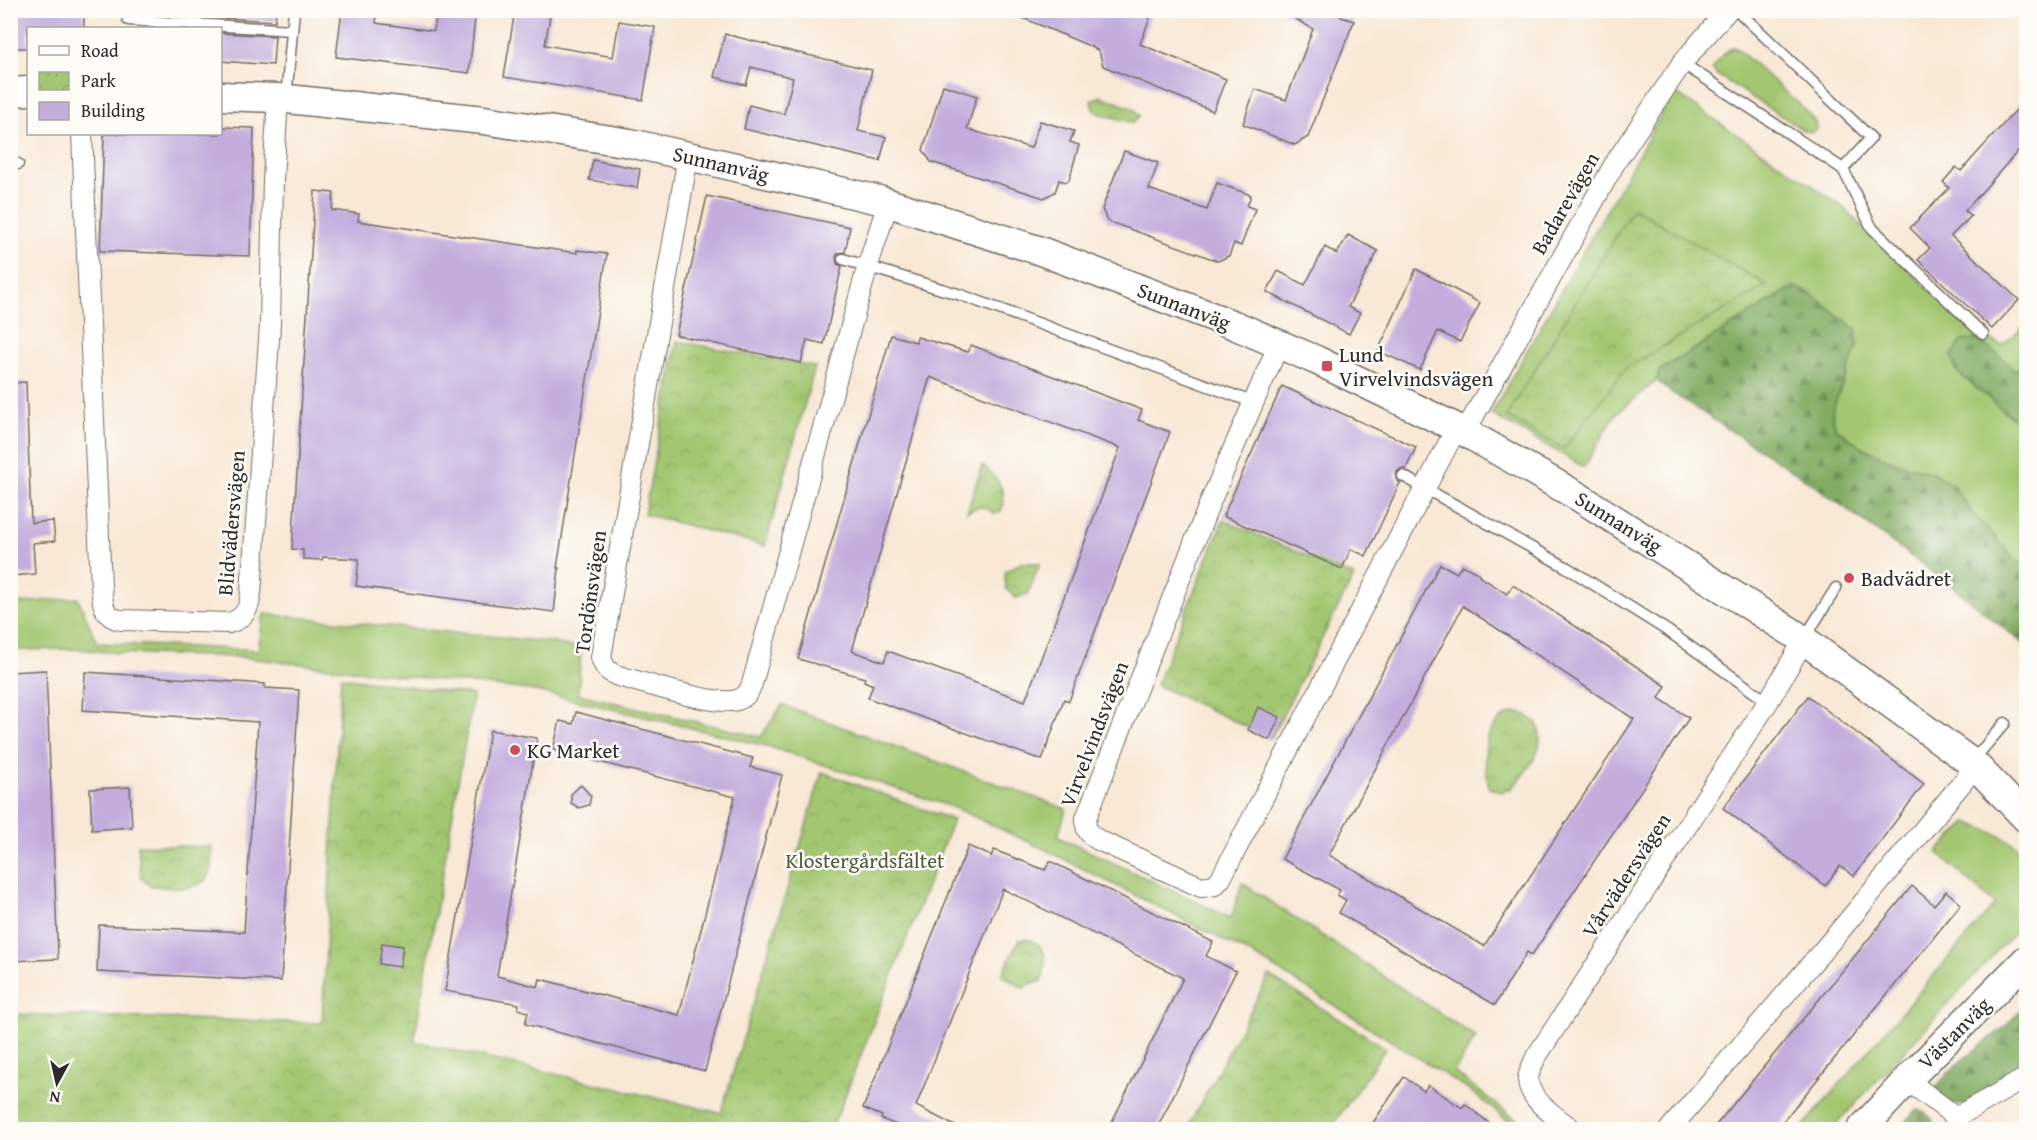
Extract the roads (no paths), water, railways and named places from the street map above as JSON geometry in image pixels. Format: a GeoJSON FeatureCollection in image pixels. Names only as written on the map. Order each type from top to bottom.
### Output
{"type":"FeatureCollection","features":[{"type":"Feature","properties":{"kind":"street","name":"Badarevägen"},"geometry":{"type":"LineString","coordinates":[[1461,430],[1615,163],[1682,63],[1728,10]]}},
{"type":"Feature","properties":{"kind":"street"},"geometry":{"type":"LineString","coordinates":[[10,92],[27,91]]}},
{"type":"Feature","properties":{"kind":"street","name":"Sunnanväg"},"geometry":{"type":"LineString","coordinates":[[222,96],[282,98],[484,120],[630,143],[688,156],[888,203],[1038,250],[1279,344],[1461,430],[1579,497],[1804,640],[1976,766],[2026,818]]}},
{"type":"Feature","properties":{"kind":"street","name":"Blidvädersvägen"},"geometry":{"type":"LineString","coordinates":[[82,135],[104,610],[109,617],[121,620],[229,623],[242,619],[248,610],[251,593],[270,325],[273,180],[282,98]]}},
{"type":"Feature","properties":{"kind":"street","name":"Tordönsvägen"},"geometry":{"type":"LineString","coordinates":[[688,156],[601,657],[603,666],[609,673],[720,701],[735,701],[748,693],[868,265],[888,203]]}},
{"type":"Feature","properties":{"kind":"street","name":"Virvelvindsvägen"},"geometry":{"type":"LineString","coordinates":[[1279,344],[1252,402],[1086,818],[1085,827],[1088,833],[1098,840],[1201,887],[1215,885],[1221,878],[1425,487],[1461,430]]}},
{"type":"Feature","properties":{"kind":"street","name":"Vårvädersvägen"},"geometry":{"type":"LineString","coordinates":[[1573,1130],[1540,1102],[1530,1090],[1528,1078],[1536,1057],[1768,702],[1804,640]]}},
{"type":"Feature","properties":{"kind":"street"},"geometry":{"type":"LineString","coordinates":[[1669,1130],[1843,927],[1976,766]]}},
{"type":"Feature","properties":{"kind":"street","name":"Västanväg"},"geometry":{"type":"LineString","coordinates":[[1861,1130],[1907,1080],[2026,960]]}},
{"type":"Feature","properties":{"kind":"street","name":"Västanväg"},"geometry":{"type":"LineString","coordinates":[[1907,1080],[1961,1123],[2026,1078]]}},
{"type":"Feature","properties":{"kind":"lane"},"geometry":{"type":"LineString","coordinates":[[282,98],[294,10]]}},
{"type":"Feature","properties":{"kind":"lane"},"geometry":{"type":"LineString","coordinates":[[1737,10],[1871,138],[1843,169]]}},
{"type":"Feature","properties":{"kind":"lane"},"geometry":{"type":"LineString","coordinates":[[128,20],[292,30]]}},
{"type":"Feature","properties":{"kind":"lane"},"geometry":{"type":"LineString","coordinates":[[1682,63],[1843,169],[1872,228],[1983,334]]}},
{"type":"Feature","properties":{"kind":"lane"},"geometry":{"type":"LineString","coordinates":[[843,259],[868,265],[1002,310],[1252,402]]}},
{"type":"Feature","properties":{"kind":"lane"},"geometry":{"type":"LineString","coordinates":[[1403,476],[1566,567],[1649,619],[1768,702]]}},
{"type":"Feature","properties":{"kind":"lane"},"geometry":{"type":"LineString","coordinates":[[1804,640],[1836,588]]}},
{"type":"Feature","properties":{"kind":"lane"},"geometry":{"type":"LineString","coordinates":[[1976,766],[1980,752],[2005,723]]}},
{"type":"Feature","properties":{"kind":"place","name":"Lund Virvelvindsvägen"},"geometry":{"type":"Point","coordinates":[1327,366]}},
{"type":"Feature","properties":{"kind":"place","name":"Badvädret"},"geometry":{"type":"Point","coordinates":[1849,578]}},
{"type":"Feature","properties":{"kind":"place","name":"KG Market"},"geometry":{"type":"Point","coordinates":[515,750]}},
{"type":"Feature","properties":{"kind":"park label","name":"Klostergårdsfältet"},"geometry":{"type":"Point","coordinates":[865,860]}}]}
